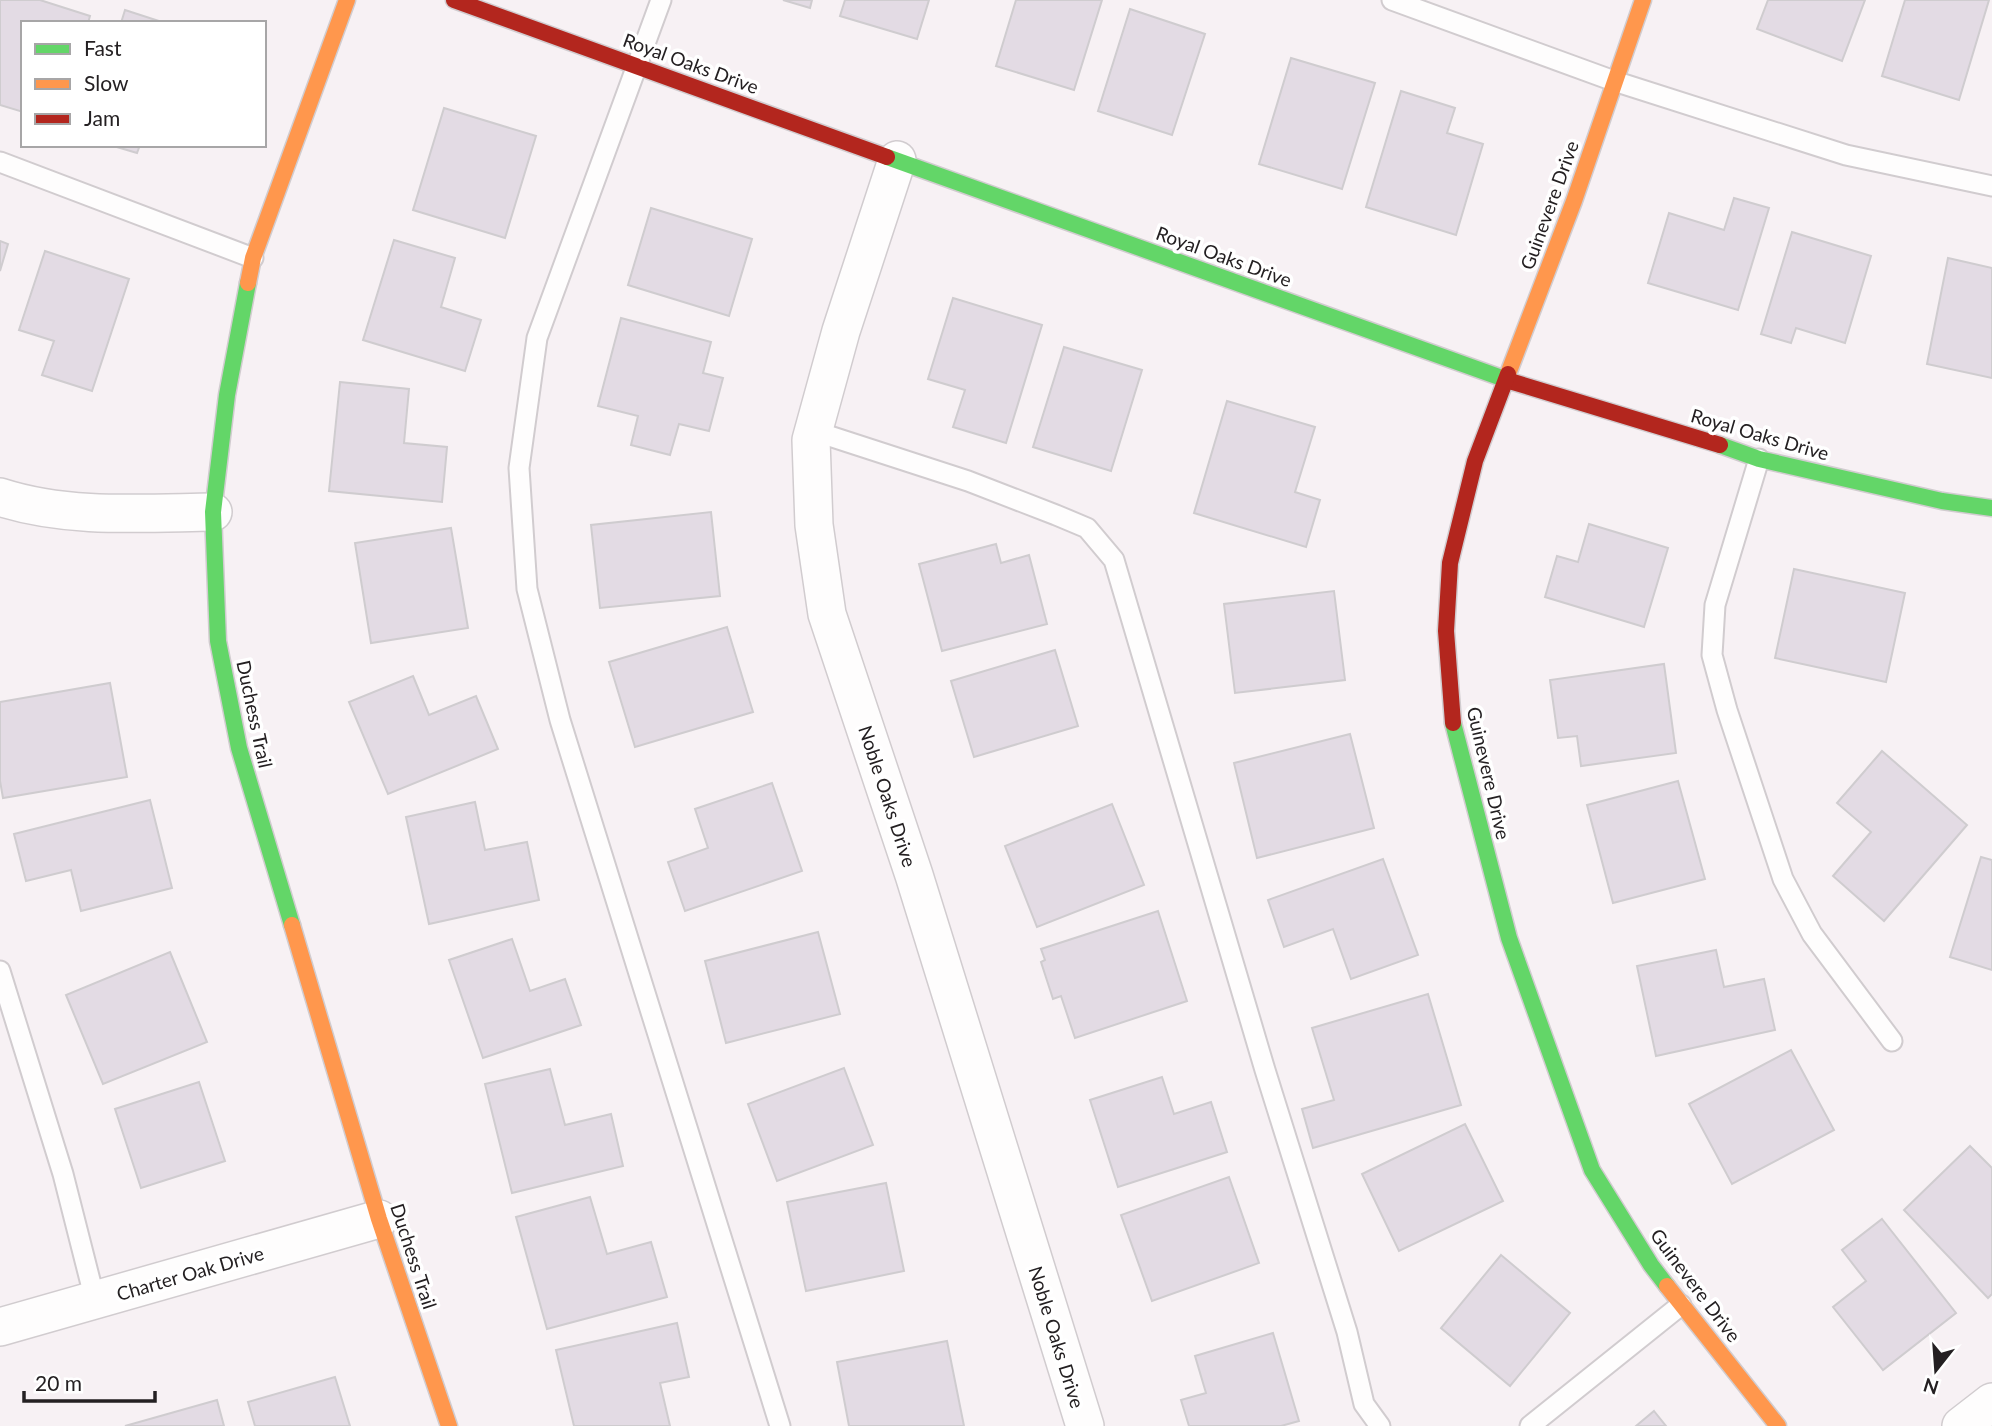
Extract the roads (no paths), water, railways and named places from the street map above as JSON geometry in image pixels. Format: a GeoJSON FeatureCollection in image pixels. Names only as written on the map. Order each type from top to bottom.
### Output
{"type":"FeatureCollection","features":[{"type":"Feature","properties":{"kind":"street","name":"Duchess Trail"},"geometry":{"type":"LineString","coordinates":[[347,0],[253,258],[228,395],[213,512],[218,641],[239,748],[379,1219],[449,1426]]}},
{"type":"Feature","properties":{"kind":"street","name":"Royal Oaks Drive"},"geometry":{"type":"LineString","coordinates":[[454,0],[1506,380],[1759,459],[1942,501],[1992,508]]}},
{"type":"Feature","properties":{"kind":"street","name":"Guinevere Drive"},"geometry":{"type":"LineString","coordinates":[[1643,0],[1574,201],[1475,461],[1450,563],[1446,631],[1452,720],[1508,938],[1592,1170],[1651,1265],[1778,1426]]}},
{"type":"Feature","properties":{"kind":"street","name":"Noble Oaks Drive"},"geometry":{"type":"LineString","coordinates":[[898,160],[841,331],[811,440],[814,525],[827,614],[914,875],[1085,1426]]}},
{"type":"Feature","properties":{"kind":"street"},"geometry":{"type":"LineString","coordinates":[[0,496],[14,501],[99,514],[213,512]]}},
{"type":"Feature","properties":{"kind":"street","name":"Charter Oak Drive"},"geometry":{"type":"LineString","coordinates":[[0,1328],[379,1219]]}},
{"type":"Feature","properties":{"kind":"street"},"geometry":{"type":"LineString","coordinates":[[1961,1426],[1992,1402]]}},
{"type":"Feature","properties":{"kind":"lane"},"geometry":{"type":"LineString","coordinates":[[661,0],[537,338],[519,468],[527,589],[560,720],[780,1426]]}},
{"type":"Feature","properties":{"kind":"lane"},"geometry":{"type":"LineString","coordinates":[[1392,0],[1614,81],[1846,155],[1992,186]]}},
{"type":"Feature","properties":{"kind":"lane"},"geometry":{"type":"LineString","coordinates":[[0,162],[253,258]]}},
{"type":"Feature","properties":{"kind":"lane"},"geometry":{"type":"LineString","coordinates":[[814,431],[968,481],[1087,528],[1114,560],[1261,1058],[1347,1332],[1364,1404],[1380,1426]]}},
{"type":"Feature","properties":{"kind":"lane"},"geometry":{"type":"LineString","coordinates":[[1759,459],[1715,605],[1712,655],[1727,710],[1783,879],[1812,934],[1892,1041]]}},
{"type":"Feature","properties":{"kind":"lane"},"geometry":{"type":"LineString","coordinates":[[0,971],[63,1174],[95,1300]]}},
{"type":"Feature","properties":{"kind":"lane"},"geometry":{"type":"LineString","coordinates":[[1531,1426],[1681,1304]]}}]}
